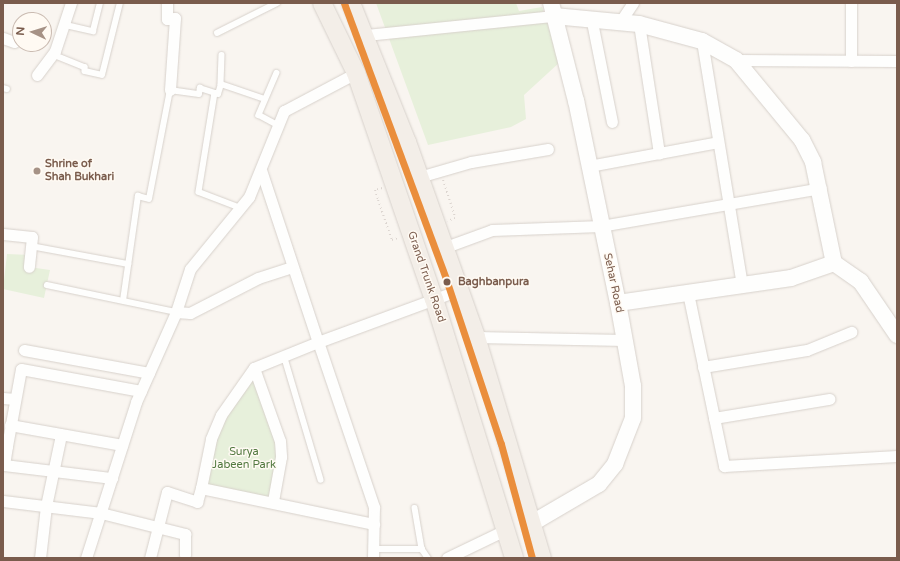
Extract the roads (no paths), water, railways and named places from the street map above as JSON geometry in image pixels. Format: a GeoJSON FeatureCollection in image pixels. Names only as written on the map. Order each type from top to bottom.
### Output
{"type":"FeatureCollection","features":[{"type":"Feature","properties":{"kind":"main road","name":"Grand Trunk Road"},"geometry":{"type":"LineString","coordinates":[[322,3],[356,73],[434,299],[507,529],[514,558]]}},
{"type":"Feature","properties":{"kind":"main road"},"geometry":{"type":"LineString","coordinates":[[351,3],[366,35],[420,177],[443,248],[476,337],[534,522],[542,558]]}},
{"type":"Feature","properties":{"kind":"street"},"geometry":{"type":"LineString","coordinates":[[37,75],[52,54],[66,25],[71,3]]}},
{"type":"Feature","properties":{"kind":"street"},"geometry":{"type":"LineString","coordinates":[[167,3],[167,19],[176,18],[170,90]]}},
{"type":"Feature","properties":{"kind":"street"},"geometry":{"type":"LineString","coordinates":[[620,22],[633,3]]}},
{"type":"Feature","properties":{"kind":"street"},"geometry":{"type":"LineString","coordinates":[[851,3],[851,61]]}},
{"type":"Feature","properties":{"kind":"street"},"geometry":{"type":"LineString","coordinates":[[366,35],[552,10],[639,24],[702,41],[736,60],[802,140],[821,188],[834,263],[861,282],[897,335]]}},
{"type":"Feature","properties":{"kind":"street","name":"Sehar Road"},"geometry":{"type":"LineString","coordinates":[[534,522],[599,484],[615,464],[633,418],[633,386],[618,303],[589,166],[552,10]]}},
{"type":"Feature","properties":{"kind":"street"},"geometry":{"type":"LineString","coordinates":[[590,17],[612,122]]}},
{"type":"Feature","properties":{"kind":"street"},"geometry":{"type":"LineString","coordinates":[[639,24],[659,153]]}},
{"type":"Feature","properties":{"kind":"street"},"geometry":{"type":"LineString","coordinates":[[702,41],[727,203],[742,286]]}},
{"type":"Feature","properties":{"kind":"street"},"geometry":{"type":"LineString","coordinates":[[736,60],[897,61]]}},
{"type":"Feature","properties":{"kind":"street"},"geometry":{"type":"LineString","coordinates":[[86,558],[141,391],[176,312],[190,269],[242,208],[261,170],[284,112],[295,103],[356,73]]}},
{"type":"Feature","properties":{"kind":"street"},"geometry":{"type":"LineString","coordinates":[[589,166],[718,142]]}},
{"type":"Feature","properties":{"kind":"street"},"geometry":{"type":"LineString","coordinates":[[420,177],[471,162],[548,149]]}},
{"type":"Feature","properties":{"kind":"street"},"geometry":{"type":"LineString","coordinates":[[261,170],[290,267],[318,342],[374,507],[374,553]]}},
{"type":"Feature","properties":{"kind":"street"},"geometry":{"type":"LineString","coordinates":[[443,248],[492,230],[601,226],[727,203],[821,188]]}},
{"type":"Feature","properties":{"kind":"street"},"geometry":{"type":"LineString","coordinates":[[3,234],[32,237],[28,267]]}},
{"type":"Feature","properties":{"kind":"street"},"geometry":{"type":"LineString","coordinates":[[618,303],[791,278],[834,263]]}},
{"type":"Feature","properties":{"kind":"street"},"geometry":{"type":"LineString","coordinates":[[176,312],[190,313],[258,278],[290,267]]}},
{"type":"Feature","properties":{"kind":"street"},"geometry":{"type":"LineString","coordinates":[[150,558],[167,492],[197,502],[211,439],[221,415],[254,368],[318,342],[459,290]]}},
{"type":"Feature","properties":{"kind":"street"},"geometry":{"type":"LineString","coordinates":[[688,293],[724,466],[897,456]]}},
{"type":"Feature","properties":{"kind":"street"},"geometry":{"type":"LineString","coordinates":[[703,367],[807,350],[851,332]]}},
{"type":"Feature","properties":{"kind":"street"},"geometry":{"type":"LineString","coordinates":[[476,337],[624,340]]}},
{"type":"Feature","properties":{"kind":"street"},"geometry":{"type":"LineString","coordinates":[[24,350],[149,373]]}},
{"type":"Feature","properties":{"kind":"street"},"geometry":{"type":"LineString","coordinates":[[254,368],[280,441],[281,457],[273,501]]}},
{"type":"Feature","properties":{"kind":"street"},"geometry":{"type":"LineString","coordinates":[[112,478],[4,465],[5,446],[20,369],[141,391]]}},
{"type":"Feature","properties":{"kind":"street"},"geometry":{"type":"LineString","coordinates":[[3,398],[15,399]]}},
{"type":"Feature","properties":{"kind":"street"},"geometry":{"type":"LineString","coordinates":[[714,418],[829,399]]}},
{"type":"Feature","properties":{"kind":"street"},"geometry":{"type":"LineString","coordinates":[[10,425],[122,445]]}},
{"type":"Feature","properties":{"kind":"street"},"geometry":{"type":"LineString","coordinates":[[40,558],[46,506],[61,435]]}},
{"type":"Feature","properties":{"kind":"street"},"geometry":{"type":"LineString","coordinates":[[201,488],[273,501],[374,524]]}},
{"type":"Feature","properties":{"kind":"street"},"geometry":{"type":"LineString","coordinates":[[3,501],[101,513],[185,534],[185,555]]}},
{"type":"Feature","properties":{"kind":"street"},"geometry":{"type":"LineString","coordinates":[[448,558],[507,529]]}},
{"type":"Feature","properties":{"kind":"lane"},"geometry":{"type":"LineString","coordinates":[[66,25],[94,31],[100,3]]}},
{"type":"Feature","properties":{"kind":"lane"},"geometry":{"type":"LineString","coordinates":[[52,54],[85,67],[85,71],[102,75],[120,3]]}},
{"type":"Feature","properties":{"kind":"lane"},"geometry":{"type":"LineString","coordinates":[[217,33],[277,3]]}},
{"type":"Feature","properties":{"kind":"lane"},"geometry":{"type":"LineString","coordinates":[[123,301],[138,196],[149,199],[170,90],[199,94],[200,88],[218,94],[221,84],[222,55]]}},
{"type":"Feature","properties":{"kind":"lane"},"geometry":{"type":"LineString","coordinates":[[277,73],[259,115],[278,125]]}},
{"type":"Feature","properties":{"kind":"lane"},"geometry":{"type":"LineString","coordinates":[[221,84],[265,99]]}},
{"type":"Feature","properties":{"kind":"lane"},"geometry":{"type":"LineString","coordinates":[[215,93],[199,192],[242,208]]}},
{"type":"Feature","properties":{"kind":"lane"},"geometry":{"type":"LineString","coordinates":[[31,246],[128,264]]}},
{"type":"Feature","properties":{"kind":"lane"},"geometry":{"type":"LineString","coordinates":[[47,285],[176,312]]}},
{"type":"Feature","properties":{"kind":"lane"},"geometry":{"type":"LineString","coordinates":[[284,355],[322,480]]}},
{"type":"Feature","properties":{"kind":"lane"},"geometry":{"type":"LineString","coordinates":[[415,508],[422,549],[428,558]]}},
{"type":"Feature","properties":{"kind":"lane"},"geometry":{"type":"LineString","coordinates":[[374,553],[422,549]]}},
{"type":"Feature","properties":{"kind":"place","name":"Shrine of Shah Bukhari"},"geometry":{"type":"Point","coordinates":[37,171]}},
{"type":"Feature","properties":{"kind":"place","name":"Baghbanpura"},"geometry":{"type":"Point","coordinates":[447,282]}},
{"type":"Feature","properties":{"kind":"park label","name":"Surya Jabeen Park"},"geometry":{"type":"Point","coordinates":[244,459]}}]}
